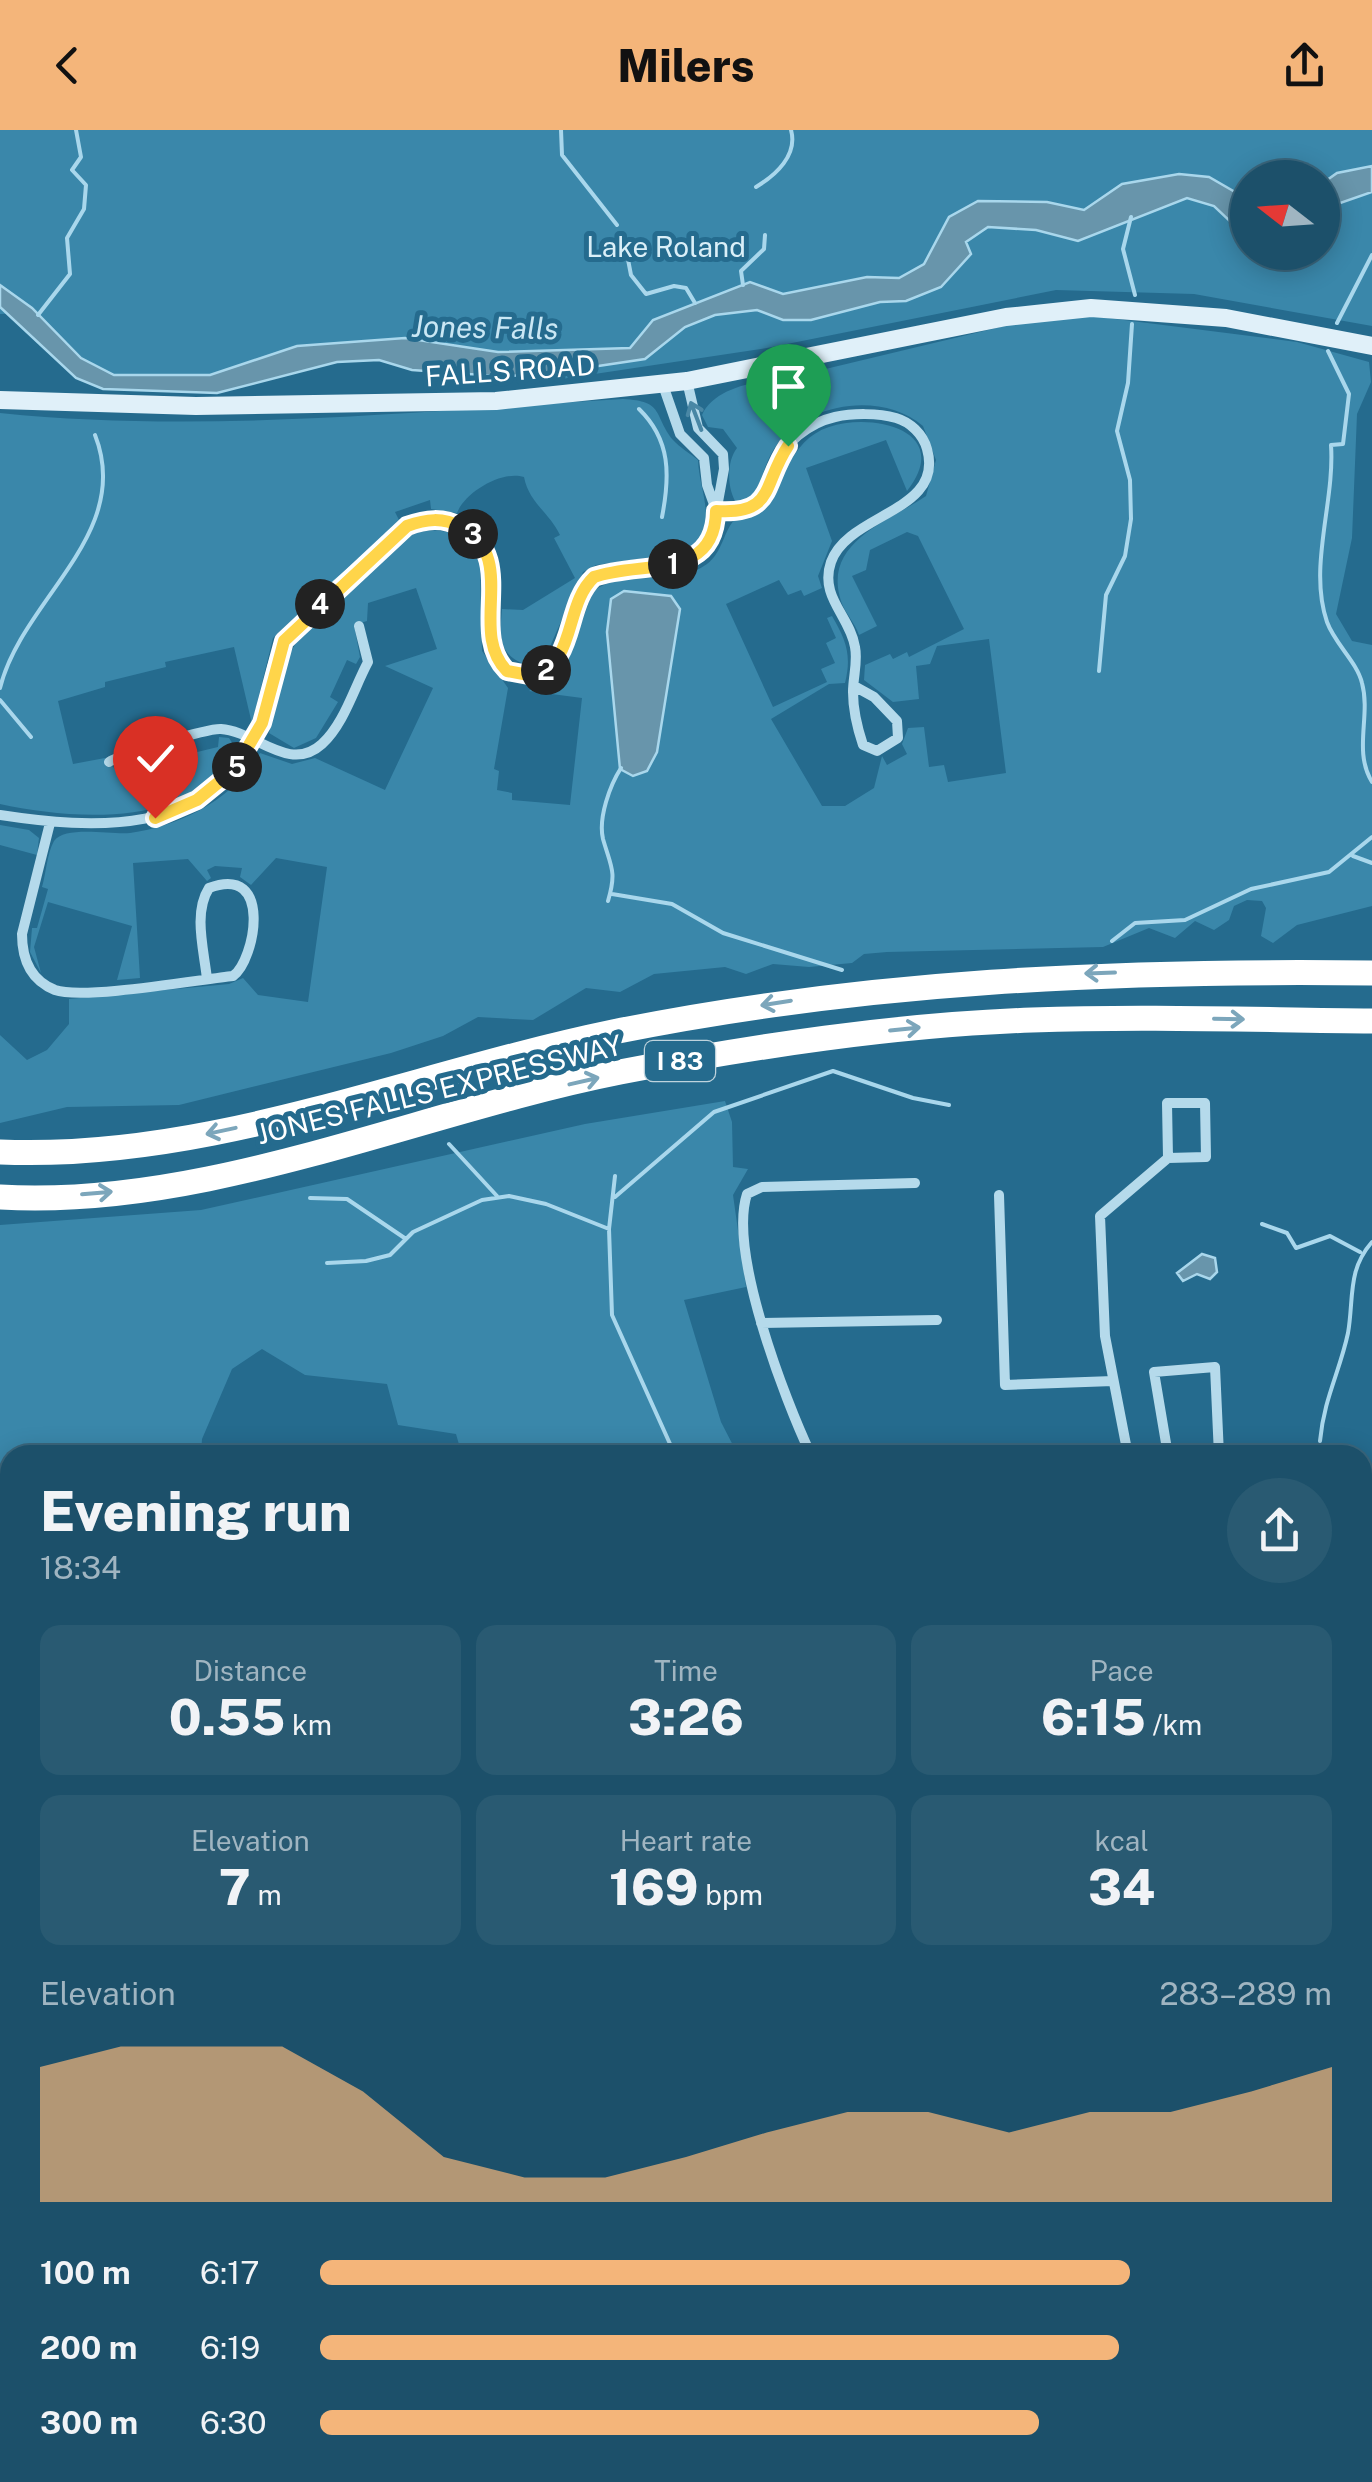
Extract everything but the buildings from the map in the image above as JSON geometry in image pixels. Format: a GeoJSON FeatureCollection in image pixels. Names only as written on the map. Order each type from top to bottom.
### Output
{"type":"FeatureCollection","features":[{"type":"Feature","properties":{"kind":"highway","name":"JONES FALLS EXPRESSWAY"},"geometry":{"type":"LineString","coordinates":[[0,1152],[89,1151],[226,1131],[523,1052],[686,1018],[822,996],[1088,974],[1372,973]]}},
{"type":"Feature","properties":{"kind":"highway","name":"JONES FALLS EXPRESSWAY"},"geometry":{"type":"LineString","coordinates":[[0,1197],[90,1194],[180,1182],[616,1073],[821,1039],[1032,1020],[1372,1021]]}},
{"type":"Feature","properties":{"kind":"main road","name":"FALLS ROAD"},"geometry":{"type":"LineString","coordinates":[[0,400],[196,406],[496,401],[687,381],[1006,317],[1075,308],[1192,313],[1372,346]]}},
{"type":"Feature","properties":{"kind":"street"},"geometry":{"type":"LineString","coordinates":[[0,815],[50,823],[112,825],[178,810],[216,788],[254,741],[284,641],[407,526],[429,519],[453,523],[482,544],[492,568],[495,655],[507,671],[524,676],[541,673],[559,658],[580,596],[594,577],[694,560],[711,540],[723,454],[698,428],[687,381]]}},
{"type":"Feature","properties":{"kind":"street"},"geometry":{"type":"LineString","coordinates":[[663,384],[680,434],[704,458],[706,484],[716,511]]}},
{"type":"Feature","properties":{"kind":"street"},"geometry":{"type":"LineString","coordinates":[[716,511],[747,512],[761,504],[788,446],[812,424],[827,419],[892,416],[905,421],[923,439],[929,462],[927,478],[918,492],[853,532],[832,558],[831,598],[855,646],[854,686],[854,714],[862,744],[877,751],[898,738],[897,721],[874,696],[854,686]]}},
{"type":"Feature","properties":{"kind":"street"},"geometry":{"type":"LineString","coordinates":[[109,762],[215,729],[292,756],[322,745],[368,662],[359,626]]}},
{"type":"Feature","properties":{"kind":"street"},"geometry":{"type":"LineString","coordinates":[[50,823],[22,934],[22,952],[34,976],[64,992],[207,979],[233,976],[244,965],[254,905],[245,888],[234,882],[210,888],[203,898],[200,909],[207,979]]}},
{"type":"Feature","properties":{"kind":"street"},"geometry":{"type":"LineString","coordinates":[[1126,1445],[1112,1381],[1103,1305],[1100,1216],[1168,1158],[1206,1157],[1205,1102],[1166,1103],[1168,1158]]}},
{"type":"Feature","properties":{"kind":"street"},"geometry":{"type":"LineString","coordinates":[[806,1445],[778,1382],[760,1324],[746,1230],[747,1194],[762,1188],[915,1183]]}},
{"type":"Feature","properties":{"kind":"street"},"geometry":{"type":"LineString","coordinates":[[999,1194],[1004,1385],[1112,1381]]}},
{"type":"Feature","properties":{"kind":"street"},"geometry":{"type":"LineString","coordinates":[[760,1324],[937,1320]]}},
{"type":"Feature","properties":{"kind":"street"},"geometry":{"type":"LineString","coordinates":[[1166,1445],[1154,1372],[1215,1367],[1219,1445]]}},
{"type":"Feature","properties":{"kind":"green space","name":"Lake Roland"},"geometry":{"type":"Polygon","coordinates":[[[0,130],[1372,130],[1372,326],[1194,294],[1056,290],[767,348],[548,381],[555,352],[498,352],[405,338],[297,346],[211,375],[114,375],[81,358],[37,313],[0,314],[0,130]]]}},
{"type":"Feature","properties":{"kind":"green space"},"geometry":{"type":"Polygon","coordinates":[[[1092,316],[1297,342],[1369,362],[1371,382],[1357,414],[1352,538],[1336,614],[1352,641],[1372,645],[1372,906],[1297,925],[1273,943],[1261,936],[1266,908],[1262,901],[1247,900],[1234,906],[1229,920],[1214,930],[1195,921],[1175,938],[1149,928],[1103,947],[887,952],[864,954],[852,963],[809,967],[773,964],[746,974],[725,967],[654,974],[620,992],[586,988],[533,1020],[478,1017],[443,1036],[391,1053],[179,1105],[67,1107],[0,1123],[0,1035],[27,1060],[47,1050],[69,1024],[69,999],[229,984],[243,978],[258,995],[308,1002],[327,867],[276,858],[251,885],[240,877],[242,868],[215,866],[207,870],[211,878],[207,881],[188,859],[133,863],[140,978],[117,980],[132,926],[48,902],[34,947],[41,973],[30,952],[32,928],[37,928],[48,889],[42,887],[50,851],[60,836],[78,832],[130,833],[187,817],[236,784],[260,753],[292,764],[315,758],[385,790],[433,688],[385,666],[437,649],[416,588],[368,603],[367,621],[354,625],[360,657],[356,664],[347,660],[330,697],[338,702],[316,738],[294,748],[269,733],[287,659],[298,639],[412,534],[453,534],[469,545],[480,564],[482,651],[508,688],[494,769],[499,771],[497,790],[512,793],[512,800],[570,805],[582,698],[529,691],[565,668],[593,591],[620,580],[680,575],[707,564],[736,518],[752,515],[763,507],[799,449],[829,427],[867,422],[903,431],[915,440],[921,454],[919,470],[907,491],[886,440],[806,468],[832,541],[818,576],[822,588],[804,596],[801,590],[788,595],[779,580],[726,604],[773,707],[827,682],[821,669],[835,663],[826,643],[836,638],[827,618],[832,616],[841,633],[848,656],[845,683],[829,684],[771,719],[822,806],[845,806],[874,788],[882,756],[887,765],[907,754],[902,744],[908,728],[924,727],[929,767],[944,765],[948,782],[1006,773],[989,639],[937,646],[930,664],[916,666],[919,699],[893,702],[864,680],[865,665],[890,654],[893,659],[907,652],[909,657],[964,629],[918,536],[907,532],[870,550],[866,570],[852,576],[877,626],[859,635],[841,601],[841,563],[850,549],[877,525],[926,496],[936,460],[923,426],[887,408],[846,406],[825,411],[790,431],[772,453],[749,503],[737,504],[729,476],[737,448],[723,429],[708,427],[702,415],[717,398],[752,383],[788,378],[1013,324],[1092,316]]]}},
{"type":"Feature","properties":{"kind":"green space"},"geometry":{"type":"Polygon","coordinates":[[[623,399],[652,406],[673,440],[698,460],[706,509],[704,532],[688,552],[596,565],[583,572],[544,660],[524,664],[509,655],[501,634],[502,609],[523,610],[575,578],[554,538],[560,535],[530,494],[524,477],[505,477],[476,491],[457,513],[431,509],[430,500],[395,512],[399,520],[273,638],[252,724],[234,647],[165,662],[166,667],[105,682],[105,687],[58,701],[73,764],[105,758],[115,769],[187,745],[193,753],[218,747],[219,737],[229,738],[237,750],[217,776],[192,794],[130,813],[96,815],[0,804],[0,413],[77,419],[233,421],[623,399]]]}},
{"type":"Feature","properties":{"kind":"green space"},"geometry":{"type":"Polygon","coordinates":[[[0,825],[29,830],[39,838],[37,855],[0,845],[0,825]]]}},
{"type":"Feature","properties":{"kind":"green space"},"geometry":{"type":"Polygon","coordinates":[[[725,1101],[732,1122],[733,1167],[748,1169],[733,1195],[746,1287],[684,1300],[721,1422],[733,1445],[459,1445],[456,1434],[398,1425],[387,1384],[305,1375],[262,1349],[232,1369],[202,1445],[0,1445],[0,1225],[201,1210],[585,1124],[725,1101]]]}},
{"type":"Feature","properties":{"kind":"shaded area"},"geometry":{"type":"Polygon","coordinates":[[[1372,166],[1372,192],[1340,203],[1340,172],[1372,166]]]}},
{"type":"Feature","properties":{"kind":"shaded area"},"geometry":{"type":"Polygon","coordinates":[[[1179,174],[1209,177],[1230,189],[1230,221],[1214,206],[1187,198],[1078,241],[1036,230],[988,227],[966,242],[971,254],[941,287],[906,301],[880,302],[811,320],[783,320],[757,310],[715,315],[685,327],[645,359],[538,375],[412,370],[379,360],[337,362],[217,393],[103,389],[76,378],[0,307],[0,285],[32,308],[81,358],[114,375],[210,375],[297,346],[405,338],[498,352],[630,348],[653,320],[750,282],[783,294],[867,277],[899,278],[924,264],[949,217],[978,201],[1047,202],[1084,210],[1122,184],[1179,174]]]}},
{"type":"Feature","properties":{"kind":"shaded area"},"geometry":{"type":"Polygon","coordinates":[[[624,591],[671,596],[680,609],[657,752],[647,771],[633,776],[620,769],[607,632],[611,599],[624,591]]]}},
{"type":"Feature","properties":{"kind":"shaded area"},"geometry":{"type":"Polygon","coordinates":[[[1202,1254],[1215,1258],[1217,1272],[1210,1279],[1197,1274],[1183,1281],[1177,1273],[1202,1254]]]}},
{"type":"Feature","properties":{"kind":"waterway"},"geometry":{"type":"LineString","coordinates":[[38,315],[70,274],[67,238],[84,209],[86,185],[72,170],[81,157],[76,130]]}},
{"type":"Feature","properties":{"kind":"waterway"},"geometry":{"type":"LineString","coordinates":[[561,130],[562,155],[617,225]]}},
{"type":"Feature","properties":{"kind":"waterway"},"geometry":{"type":"LineString","coordinates":[[756,187],[771,177],[788,156],[791,130]]}},
{"type":"Feature","properties":{"kind":"waterway"},"geometry":{"type":"LineString","coordinates":[[1131,217],[1123,249],[1135,295]]}},
{"type":"Feature","properties":{"kind":"waterway"},"geometry":{"type":"LineString","coordinates":[[743,285],[741,271],[764,249],[765,235]]}},
{"type":"Feature","properties":{"kind":"waterway"},"geometry":{"type":"LineString","coordinates":[[625,244],[631,275],[646,294],[674,286],[686,288],[695,303]]}},
{"type":"Feature","properties":{"kind":"waterway"},"geometry":{"type":"LineString","coordinates":[[1337,323],[1372,255]]}},
{"type":"Feature","properties":{"kind":"waterway"},"geometry":{"type":"LineString","coordinates":[[1099,671],[1106,595],[1125,556],[1131,519],[1130,480],[1117,431],[1128,383],[1132,324]]}},
{"type":"Feature","properties":{"kind":"waterway"},"geometry":{"type":"LineString","coordinates":[[1328,351],[1349,394],[1343,444],[1331,445],[1321,557],[1322,601],[1327,622],[1362,683],[1364,758],[1372,782]]}},
{"type":"Feature","properties":{"kind":"waterway"},"geometry":{"type":"LineString","coordinates":[[639,409],[657,433],[666,459],[662,517]]}},
{"type":"Feature","properties":{"kind":"waterway"},"geometry":{"type":"LineString","coordinates":[[0,688],[12,656],[88,535],[100,504],[103,471],[95,435]]}},
{"type":"Feature","properties":{"kind":"waterway"},"geometry":{"type":"LineString","coordinates":[[0,700],[31,737]]}},
{"type":"Feature","properties":{"kind":"waterway"},"geometry":{"type":"LineString","coordinates":[[608,901],[612,876],[602,821],[609,792],[621,768]]}},
{"type":"Feature","properties":{"kind":"waterway"},"geometry":{"type":"LineString","coordinates":[[1112,941],[1135,923],[1185,920],[1251,889],[1329,872],[1372,837]]}},
{"type":"Feature","properties":{"kind":"waterway"},"geometry":{"type":"LineString","coordinates":[[1353,856],[1372,863]]}},
{"type":"Feature","properties":{"kind":"waterway"},"geometry":{"type":"LineString","coordinates":[[612,894],[672,904],[723,933],[842,970]]}},
{"type":"Feature","properties":{"kind":"waterway"},"geometry":{"type":"LineString","coordinates":[[615,1197],[714,1112],[833,1071],[913,1098],[949,1105]]}},
{"type":"Feature","properties":{"kind":"waterway"},"geometry":{"type":"LineString","coordinates":[[449,1144],[497,1196]]}},
{"type":"Feature","properties":{"kind":"waterway"},"geometry":{"type":"LineString","coordinates":[[615,1176],[609,1229],[612,1315],[670,1445]]}},
{"type":"Feature","properties":{"kind":"waterway"},"geometry":{"type":"LineString","coordinates":[[327,1263],[390,1255],[413,1232],[482,1200],[509,1196],[546,1204],[609,1229]]}},
{"type":"Feature","properties":{"kind":"waterway"},"geometry":{"type":"LineString","coordinates":[[310,1198],[347,1199],[406,1239]]}},
{"type":"Feature","properties":{"kind":"waterway"},"geometry":{"type":"LineString","coordinates":[[1262,1224],[1287,1233],[1296,1248],[1330,1236],[1360,1252]]}},
{"type":"Feature","properties":{"kind":"waterway"},"geometry":{"type":"LineString","coordinates":[[1320,1441],[1348,1333],[1355,1274],[1372,1242]]}},
{"type":"Feature","properties":{"kind":"route"},"geometry":{"type":"LineString","coordinates":[[155,818],[197,800],[235,769],[262,723],[278,652],[293,628],[407,526],[429,519],[442,520],[462,527],[482,544],[492,568],[495,655],[507,671],[534,676],[559,658],[580,596],[594,577],[694,560],[705,552],[711,540],[716,511],[747,512],[761,504],[776,464],[788,446]]}},
{"type":"Feature","properties":{"kind":"water label","name":"Jones Falls"},"geometry":{"type":"Point","coordinates":[485,327]}}]}
